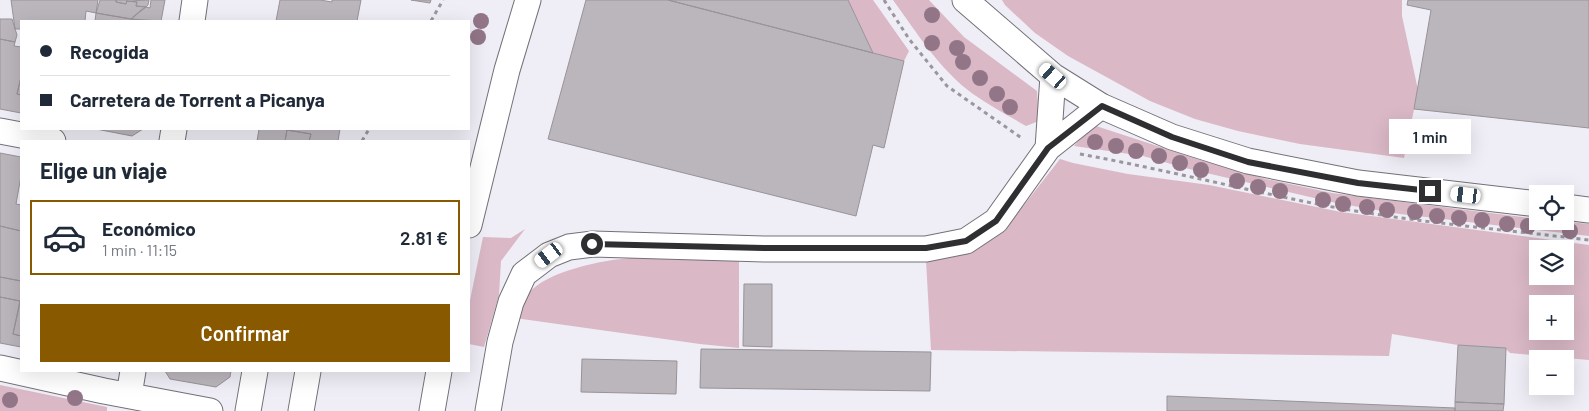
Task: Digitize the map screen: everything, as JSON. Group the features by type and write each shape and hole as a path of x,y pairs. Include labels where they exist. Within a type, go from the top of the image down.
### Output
{"street":[{"path":"192,20 195,0"},
{"path":"470,222 507,70 528,0"},
{"path":"965,0 1053,76 1102,106 1172,137 1248,162 1358,183 1529,203"},
{"path":"1048,148 1053,76"},
{"path":"488,411 500,342 511,302 524,274 549,255 569,246 592,244 766,248 926,248 966,241 996,221 1048,148 1102,106"},
{"path":"0,130 48,140"},
{"path":"1574,208 1589,210"},
{"path":"0,368 20,370"},
{"path":"35,372 131,383 210,411"},
{"path":"248,411 255,372"},
{"path":"301,411 308,372"},
{"path":"432,411 439,372"}],"path":[{"path":"432,20 443,0"}],"shaded area":[{"path":"848,0 873,0 909,51 904,61 873,53"},
{"path":"893,0 929,0 964,37 1037,91 1039,121 1026,126 973,94 950,74"},
{"path":"1002,0 1402,0 1402,16 1418,90 1404,158 1300,144 1238,131 1195,119 1150,101 1068,56 1035,33"},
{"path":"1093,125 1266,179 1332,193 1529,218 1529,229 1400,214 1336,203 1185,168 1143,156 1074,146"},
{"path":"1060,159 1128,174 1209,185 1341,212 1551,240 1529,240 1529,285 1574,285 1574,243 1589,245 1589,360 1574,359 1574,350 1529,350 1529,355 1510,353 1505,348 1458,345 1392,334 1389,356 931,350 926,260 968,251 996,236 1006,228"},
{"path":"1574,222 1589,224 1589,236 1537,230 1574,230"},
{"path":"525,229 501,261 499,295 484,347 470,344 470,300 483,237 511,238"},
{"path":"631,258 739,261 739,348 515,318 528,294 536,286 548,279 591,264"},
{"path":"0,385 107,407 107,411 0,411"}],"building":[{"path":"11,0 98,0 96,13 86,11 85,20 20,20 20,29 15,29"},
{"path":"100,0 116,0 116,2 126,4 127,1 137,2 136,6 146,7 131,19 96,13"},
{"path":"116,0 127,0 126,4 116,2"},
{"path":"149,0 146,7 136,6 137,2 127,1"},
{"path":"151,0 165,0 161,20 131,19 146,7 150,8"},
{"path":"280,0 320,0 332,2 332,0 361,0 357,20 276,20"},
{"path":"411,0 431,0 430,3"},
{"path":"586,0 668,0 904,61 884,148 873,145 856,216 548,139"},
{"path":"668,0 848,0 873,53"},
{"path":"1408,0 1589,0 1589,128 1414,109 1431,10 1407,5"},
{"path":"96,13 136,20 95,20"},
{"path":"0,19 12,19 17,35 15,42 0,39"},
{"path":"0,39 15,42 14,46 20,47 20,81 17,94 20,95 20,113 0,109"},
{"path":"20,81 20,95 17,94"},
{"path":"101,130 141,130 132,136"},
{"path":"259,130 287,130 285,140 257,140"},
{"path":"287,130 340,130 338,140 309,140 311,134"},
{"path":"287,130 311,134 309,140 285,140"},
{"path":"0,153 20,157 20,182 16,204 20,205 20,231 0,226"},
{"path":"0,226 20,231 20,281 0,277"},
{"path":"0,277 20,281 20,301 0,297"},
{"path":"744,284 772,284 772,347 743,346"},
{"path":"0,297 20,301 13,334 20,336 20,347 0,343"},
{"path":"20,303 20,336 13,334"},
{"path":"1458,345 1506,348 1504,404 1455,402"},
{"path":"701,349 931,352 930,391 700,388"},
{"path":"582,359 677,361 676,394 581,392"},
{"path":"166,372 231,372 230,377 216,387 170,379"},
{"path":"1167,396 1455,408 1455,411 1167,411"},
{"path":"1455,402 1504,404 1503,411 1455,411"}],"route":[{"path":"592,244 766,248 926,248 966,241 996,221 1048,148 1102,106 1172,137 1248,162 1358,183 1430,191"}]}
